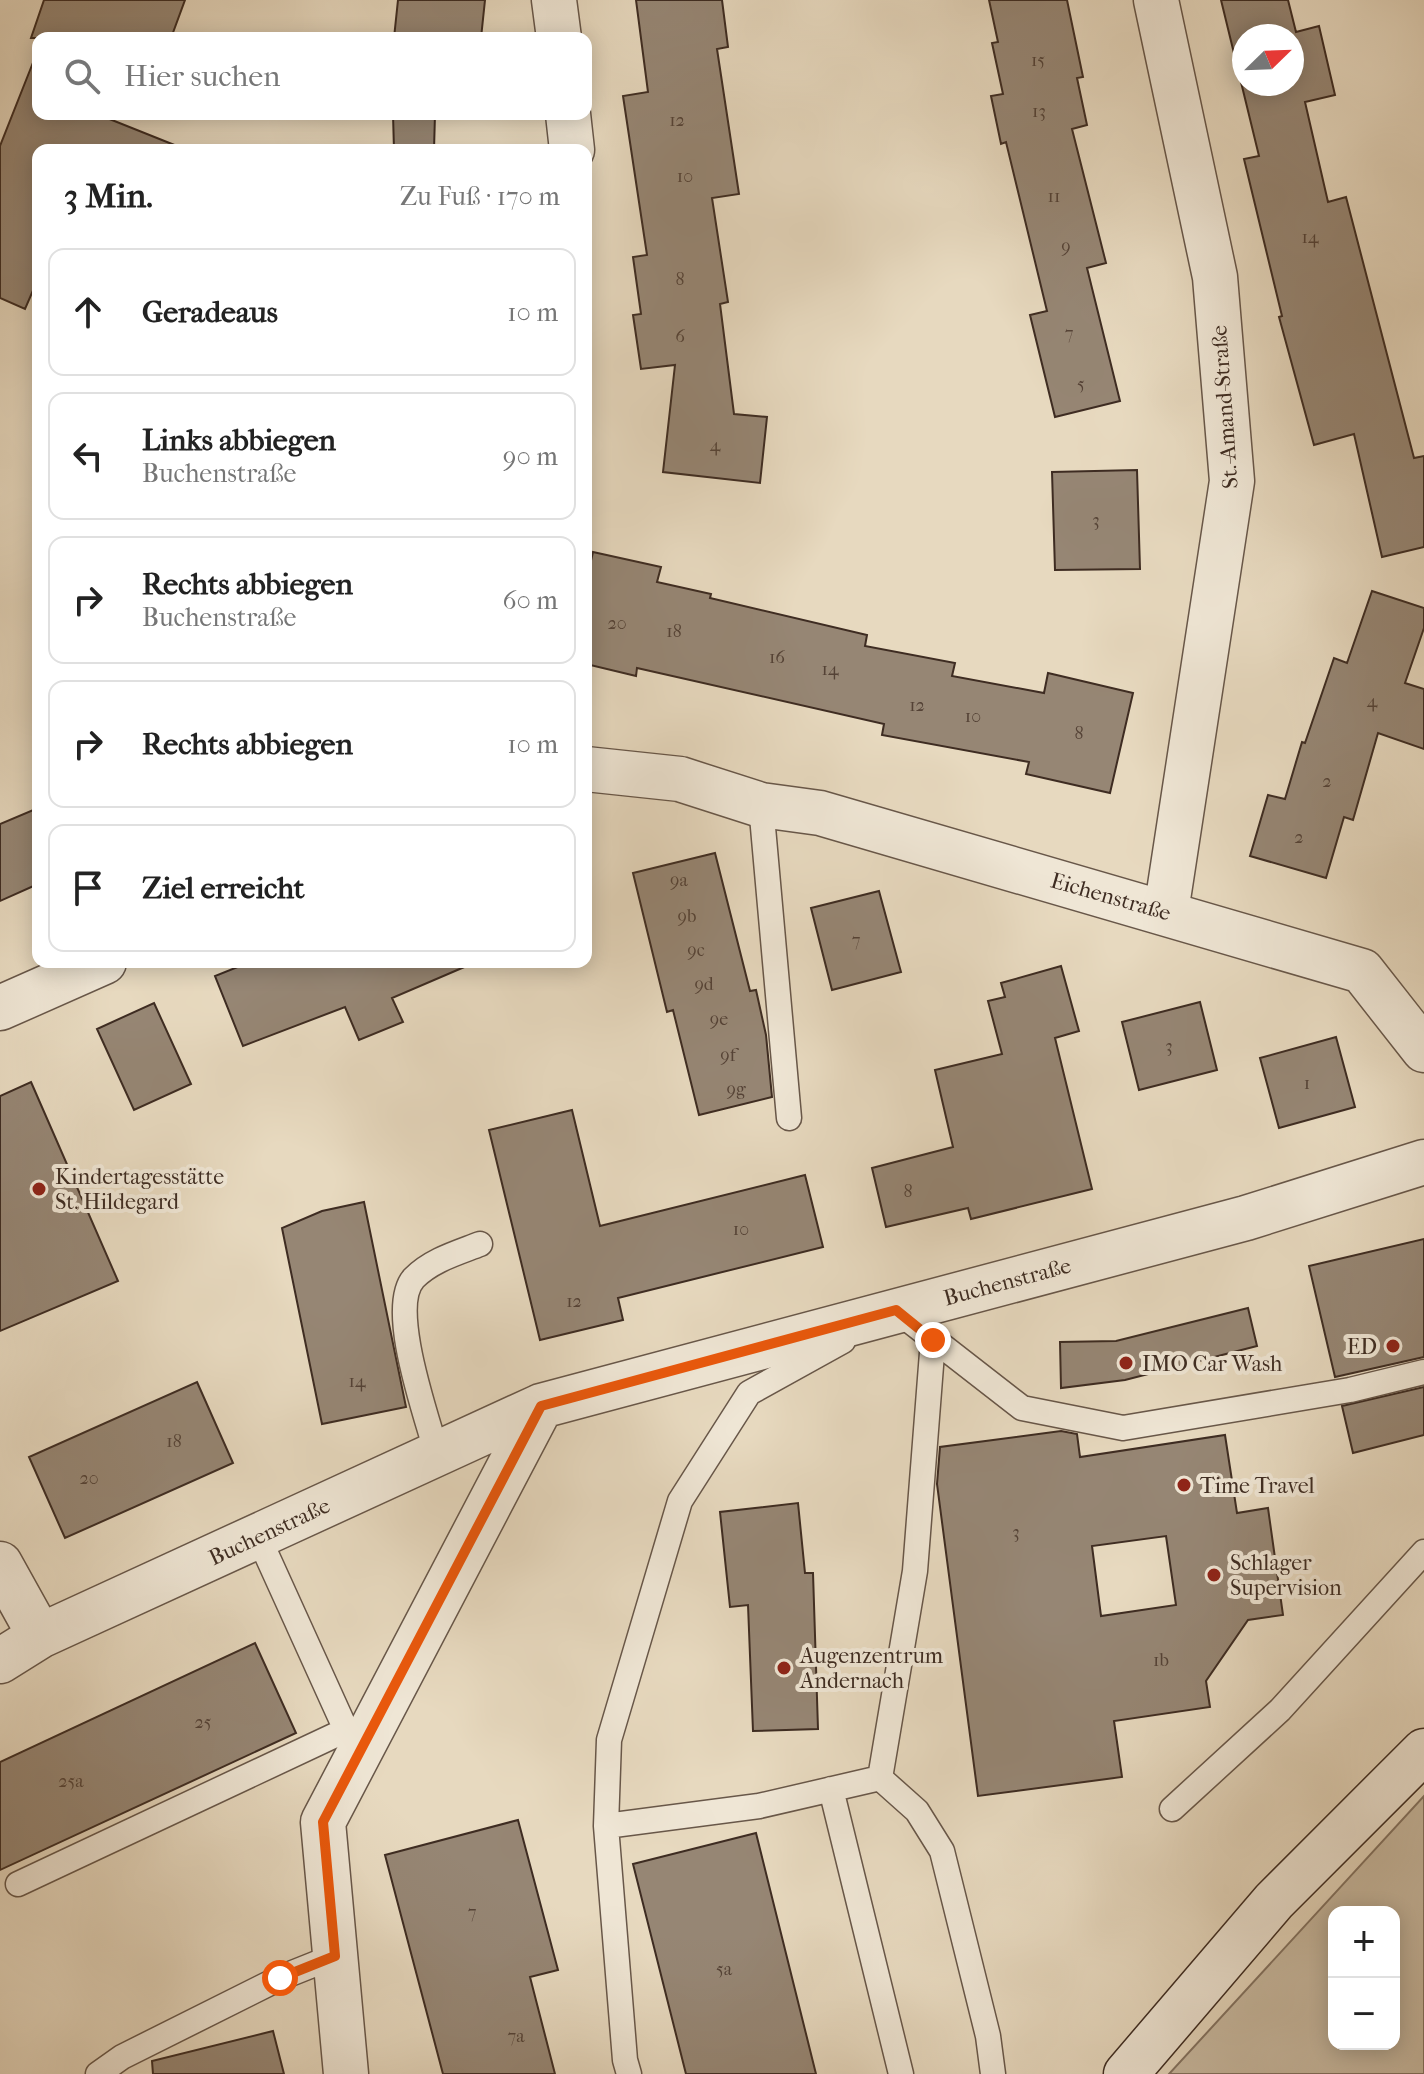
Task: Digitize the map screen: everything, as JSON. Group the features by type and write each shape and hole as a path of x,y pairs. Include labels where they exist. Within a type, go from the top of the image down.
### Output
{"street":[{"path":"554,0 558,32"},
{"name":"St.-Amand-Straße","path":"1156,0 1215,277 1232,481 1166,912"},
{"path":"569,120 571,144"},
{"name":"Eichenstraße","path":"592,770 680,779 761,805 820,813 1362,971 1424,1050"},
{"path":"0,1008 90,968"},
{"name":"Buchenstraße","path":"0,1661 40,1636 541,1406 1246,1218 1424,1162"},
{"path":"346,2074 323,1822 541,1406"},
{"path":"0,1564 40,1636"},
{"path":"1126,2074 1274,1901 1424,1751"}],"lane":[{"path":"761,805 789,1118"},
{"path":"437,1454 408,1345 404,1306 411,1281 431,1264 480,1244"},
{"path":"629,2074 625,2060 606,1826 609,1740 680,1501 749,1393 896,1310 1022,1408 1123,1428 1350,1390 1424,1372"},
{"path":"880,1778 915,1571 933,1340"},
{"path":"18,1884 346,1730 258,1536"},
{"path":"1172,1809 1280,1710 1424,1552"},
{"path":"606,1826 759,1806 880,1778"},
{"path":"880,1778 917,1811 942,1851 988,2036 993,2074"},
{"path":"831,1789 901,2074"},
{"path":"98,2074 122,2057 280,1978 335,1956"}],"shaded area":[{"path":"1424,1796 1424,2074 1169,2074"}],"building":[{"path":"44,0 185,0 173,32 33,32"},
{"path":"398,0 485,0 482,32 395,32"},
{"path":"636,0 722,0 728,47 717,49 739,194 712,198 728,302 720,304 734,414 767,417 760,483 663,472 675,365 641,369 633,315 641,314 633,257 647,255 623,96 648,92"},
{"path":"989,0 1067,0 1083,77 1077,78 1087,125 1072,129 1106,263 1087,268 1120,401 1055,417 1030,315 1047,311 1006,142 1001,144 991,96 1003,94 992,43 998,42"},
{"path":"1221,0 1288,0 1294,24 1232,24 1232,45"},
{"path":"1319,26 1335,95 1305,102 1328,202 1346,197 1414,458 1424,456 1424,547 1382,557 1354,434 1314,445 1279,317 1282,316 1244,159 1259,156 1244,96 1304,96 1304,30"},
{"path":"32,65 32,120 112,120 172,144 32,144 32,293 25,309 0,298 0,146"},
{"path":"393,120 435,120 434,144 394,144"},
{"path":"1137,470 1140,569 1055,570 1052,472"},
{"path":"593,552 661,567 657,582 711,594 710,598 867,635 865,646 955,663 952,676 1044,693 1048,673 1133,693 1110,793 1026,774 1029,762 882,735 884,724 637,668 636,676 592,665"},
{"path":"1372,591 1424,608 1424,628 1405,683 1424,689 1424,749 1378,733 1353,820 1344,817 1326,878 1250,856 1268,795 1285,799 1302,742 1305,743 1334,658 1347,663"},
{"path":"32,811 32,887 0,901 0,824"},
{"path":"715,853 750,991 756,990 766,1035 772,1097 699,1115 673,1010 667,1012 633,873"},
{"path":"879,891 901,972 832,990 811,908"},
{"path":"1061,966 1079,1031 1055,1038 1092,1189 971,1219 968,1208 886,1227 872,1168 953,1147 935,1070 1002,1054 988,1001 1005,997 1001,983"},
{"path":"235,968 462,968 392,998 403,1022 359,1040 345,1007 243,1046 215,976"},
{"path":"1200,1002 1217,1070 1139,1090 1122,1022"},
{"path":"154,1003 191,1084 134,1110 97,1029"},
{"path":"1336,1037 1355,1107 1279,1128 1260,1058"},
{"name":"Kindertagesstätte St. Hildegard","path":"31,1082 118,1281 0,1331 0,1096"},
{"path":"572,1110 600,1226 805,1175 823,1247 618,1298 623,1320 540,1340 489,1130"},
{"path":"364,1202 406,1407 322,1424 282,1228 322,1211"},
{"path":"1424,1239 1424,1357 1335,1377 1309,1266"},
{"name":"IMO Car Wash","path":"1248,1308 1257,1346 1125,1380 1061,1388 1060,1342 1116,1341"},
{"path":"197,1382 233,1463 65,1538 29,1457"},
{"path":"1424,1387 1424,1435 1353,1453 1342,1406"},
{"path":"1061,1431 1077,1434 1080,1457 1225,1435 1237,1513 1268,1508 1283,1615 1248,1620 1206,1681 1210,1707 1114,1721 1122,1777 978,1796 937,1484 940,1447","holes":["1166,1536 1176,1605 1101,1616 1092,1546"]},
{"name":"Augenzentrum Andernach","path":"798,1503 805,1573 813,1573 818,1729 753,1731 748,1605 730,1607 720,1512"},
{"path":"255,1643 296,1733 0,1870 0,1762"},
{"path":"518,1820 558,1970 530,1977 555,2074 443,2074 385,1855"},
{"path":"756,1833 816,2074 686,2074 633,1864"},
{"path":"273,2031 284,2074 153,2074 152,2061"}],"place":[{"name":"Kindertagesstätte St. Hildegard","path":"39,1189"},
{"name":"ED","path":"1393,1346"},
{"name":"IMO Car Wash","path":"1126,1363"},
{"name":"Time Travel","path":"1184,1485"},
{"name":"Schlager Supervision","path":"1214,1575"},
{"name":"Augenzentrum Andernach","path":"784,1668"}],"route":[{"path":"280,1978 335,1956 323,1822 541,1406 896,1310 933,1340"}]}
